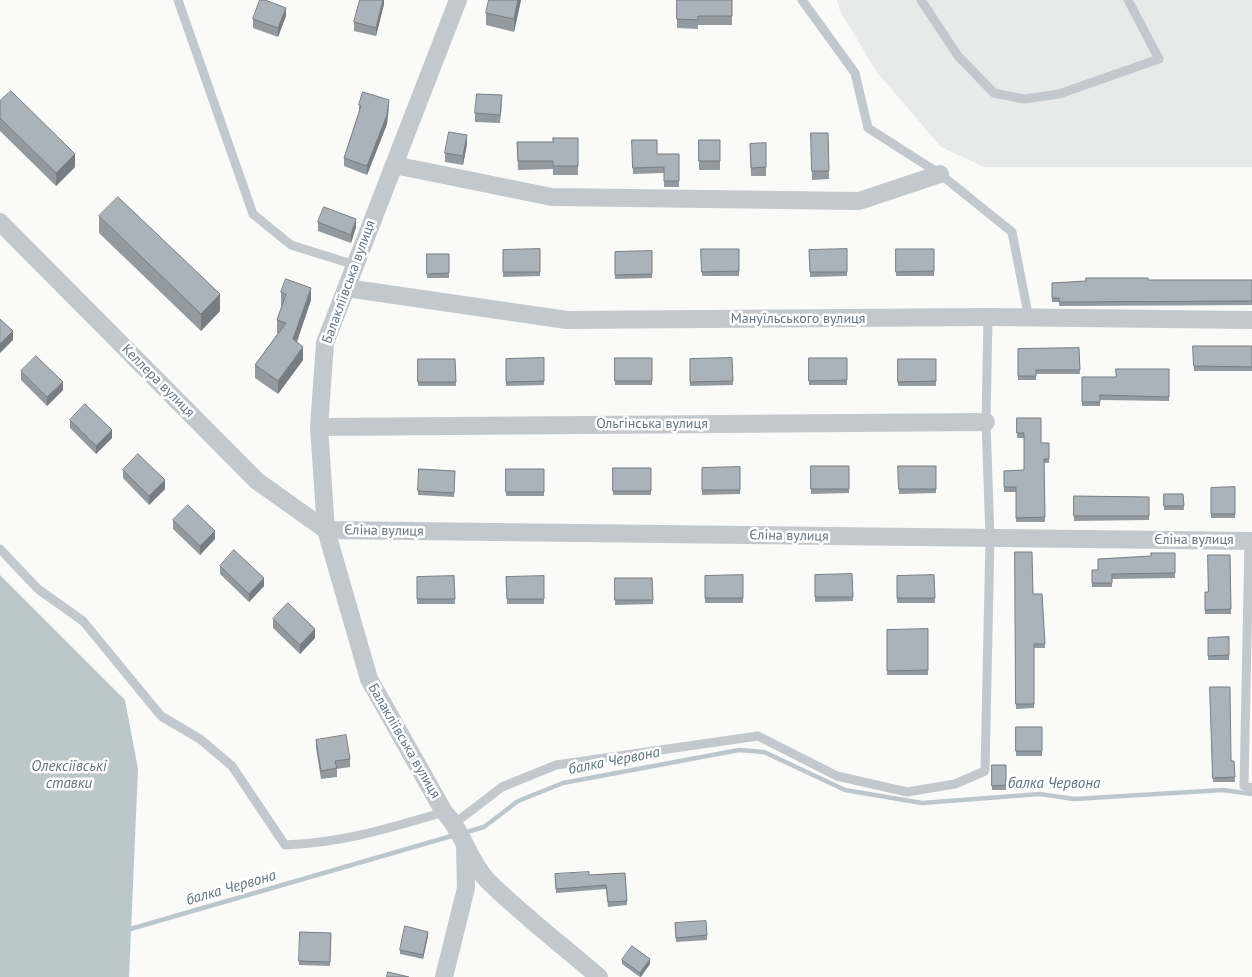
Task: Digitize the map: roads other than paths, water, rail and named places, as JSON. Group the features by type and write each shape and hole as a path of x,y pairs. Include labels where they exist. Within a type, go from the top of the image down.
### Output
{"street":[{"name":"Балакліївська вулиця","path":"458,0 325,343 319,426 326,530 369,679 465,846"},
{"path":"394,165 552,197 859,201 940,174"},
{"name":"Келлера вулиця","path":"0,222 257,481 326,530"},
{"name":"Мануїльського вулиця","path":"346,288 567,320 988,317 1029,319 1252,320"},
{"name":"Ольгінська вулиця","path":"319,426 986,422"},
{"name":"Єліна вулиця","path":"326,530 1251,541"},
{"path":"444,977 466,888 465,846"},
{"path":"465,846 486,878 599,977"}],"lane":[{"path":"178,0 253,214 291,245 355,265"},
{"path":"802,0 855,73 868,128 940,174 1012,232 1029,319"},
{"path":"921,0 958,56 994,93 1024,98 1059,94 1159,59 1128,0"},
{"path":"0,549 38,589 83,621 161,716 200,739 232,766 284,846 322,844 450,818 502,787 556,765 758,736 837,776 907,792 955,784 985,771 990,538 986,422 988,317"},
{"path":"1251,541 1244,786 1252,788"}],"water":[{"name":"Олексіївські ставки","path":"0,575 125,700 138,769 129,977 0,977"}],"waterway":[{"name":"балка Червона","path":"463,833 484,827 518,801 563,783 739,750 764,752 845,790 922,803 1040,794 1074,799 1223,790 1252,794"},
{"name":"балка Червона","path":"127,930 455,835"}]}
